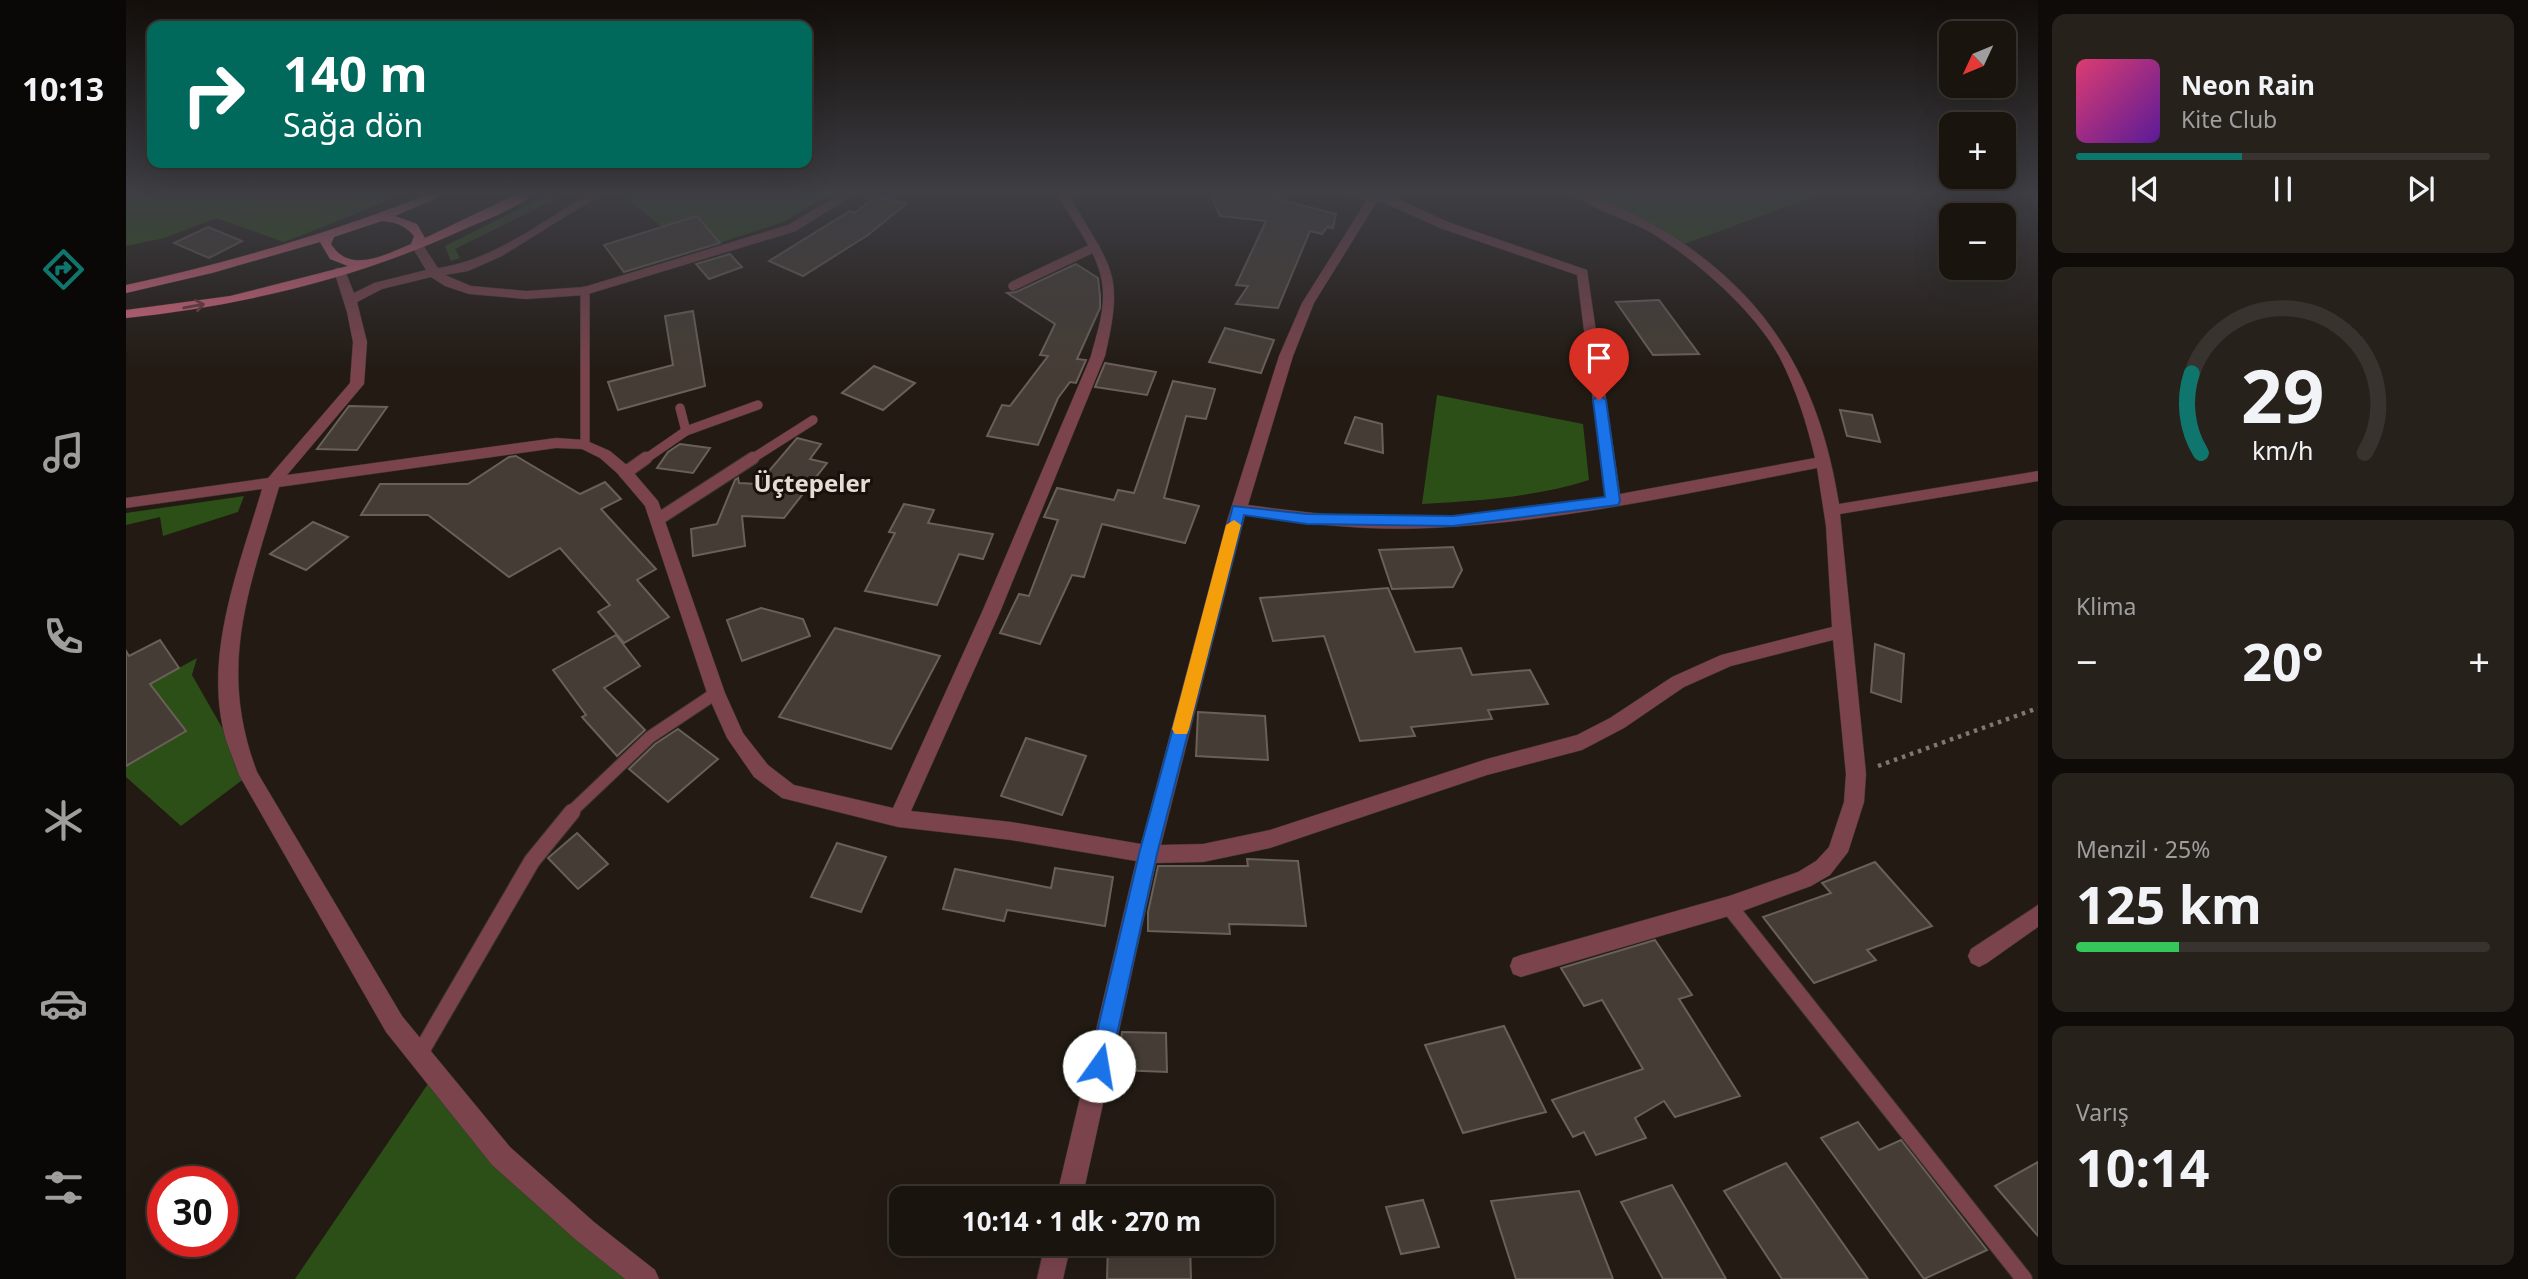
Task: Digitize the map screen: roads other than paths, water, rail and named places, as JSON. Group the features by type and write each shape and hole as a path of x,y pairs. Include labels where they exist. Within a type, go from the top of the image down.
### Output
{"main road":[{"path":"126,289 248,262 278,252"},
{"path":"329,252 348,264 362,264"},
{"path":"126,314 234,299 340,271 398,252"}],"street":[{"path":"421,252 435,274 449,283 498,295 584,291 714,252"},
{"path":"351,300 378,286 412,276 464,268 500,252"},
{"path":"898,818 991,612 1098,356 1107,316 1109,288 1104,265 1097,252"},
{"path":"1072,1186 1148,854 1238,509 1286,356 1308,303 1340,252"},
{"path":"1521,252 1583,273 1613,501"},
{"path":"1521,967 1729,906 1804,879 1823,869 1838,852 1854,802 1856,774 1841,631 1840,575 1833,510 1807,410 1785,355 1749,310 1710,271 1685,252"},
{"path":"340,271 351,300 362,366 357,384 272,484 239,597 229,650 228,692 235,738 249,775 394,1024 501,1156 585,1231 646,1279"},
{"path":"126,503 556,443 585,446 611,460 652,505 716,693 736,738 761,771 789,792 898,818 1011,831 1148,854 1203,853 1270,839 1487,767 1582,742 1617,723 1678,682 1727,660 1841,631"},
{"path":"1238,509 1307,519 1453,521 1613,501 1822,462"},
{"path":"1833,510 2038,477"},
{"path":"1979,956 2038,915"},
{"path":"1050,1279 1055,1256"}],"lane":[{"path":"1013,286 1085,252"},
{"path":"584,291 585,446"},
{"path":"625,473 686,431 758,405"},
{"path":"680,408 686,431"},
{"path":"657,520 813,420"},
{"path":"419,1055 532,862 565,818 650,737 716,693"},
{"path":"1729,906 2024,1279"}],"district":[{"name":"Üçtepeler","path":"812,482"}]}
